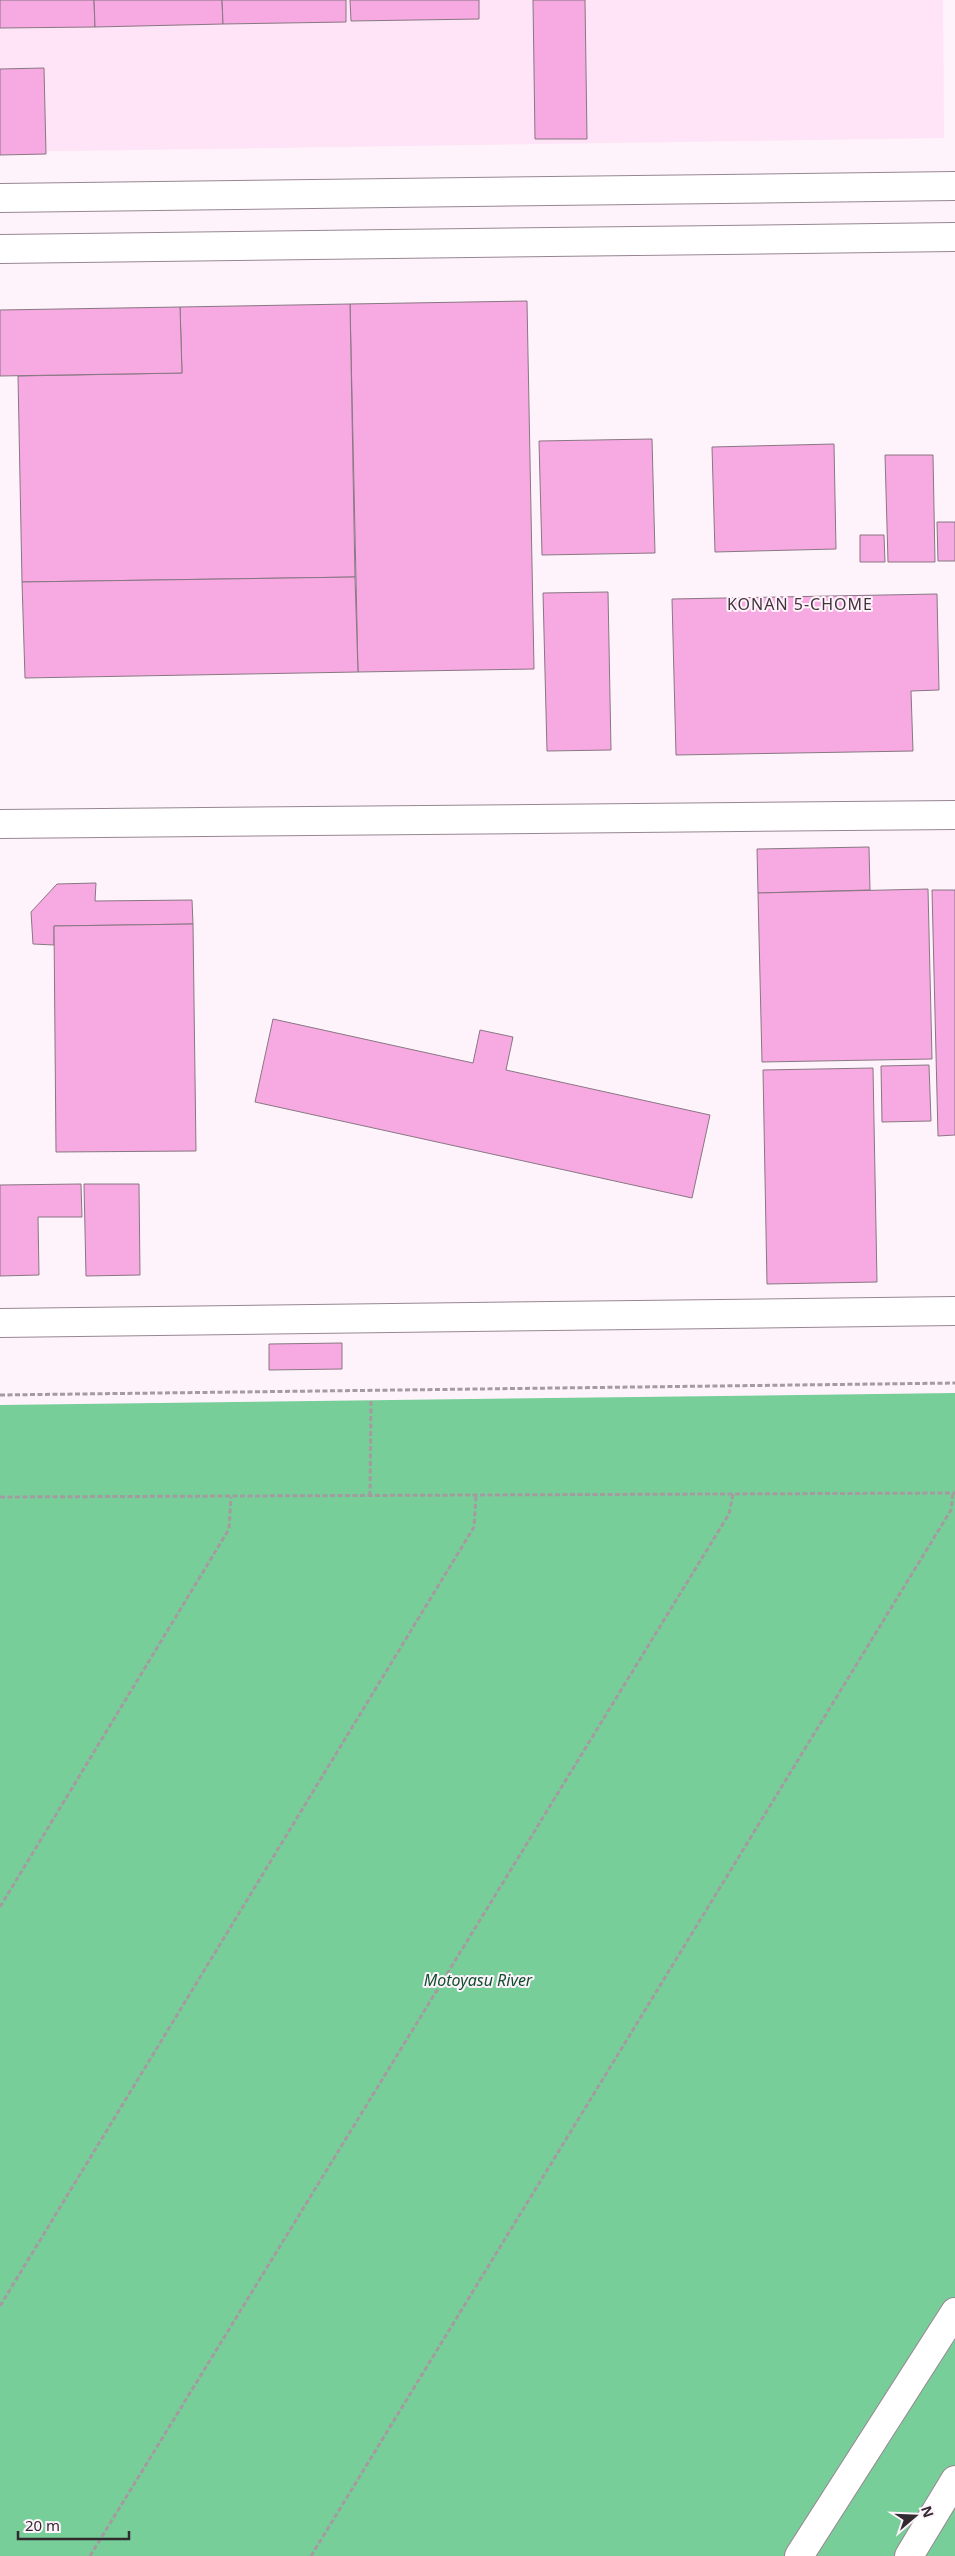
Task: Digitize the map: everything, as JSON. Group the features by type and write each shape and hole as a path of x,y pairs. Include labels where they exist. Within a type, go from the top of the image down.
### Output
{"main road":[{"path":"0,198 955,186"},
{"path":"0,249 955,237"},
{"path":"0,824 955,814"},
{"path":"0,1323 955,1311"},
{"path":"799,2556 955,2312"},
{"path":"909,2556 955,2480"}],"path":[{"path":"0,1394 955,1383"},
{"path":"370,1400 370,1496"},
{"path":"0,1496 231,1497 954,1493 951,1510 311,2556"},
{"path":"90,2556 729,1514 734,1494"},
{"path":"0,2306 474,1527 476,1496"},
{"path":"0,1907 229,1529 231,1497"}],"shaded area":[{"path":"0,0 943,0 944,138 0,152"}],"water":[{"name":"Motoyasu River","path":"955,1393 955,2556 0,2556 0,1405"}],"building":[{"path":"0,0 94,0 95,27 0,28"},
{"path":"94,0 222,0 223,24 95,27"},
{"path":"222,0 346,0 346,22 223,24"},
{"path":"350,0 479,0 479,19 351,21"},
{"path":"533,0 585,0 587,139 535,139"},
{"path":"44,68 46,154 0,155 0,69"},
{"path":"527,301 534,669 358,672 350,304"},
{"path":"350,304 355,577 22,582 18,376 182,373 180,307"},
{"path":"180,307 182,373 0,376 0,310"},
{"path":"652,439 655,553 542,555 539,441"},
{"path":"834,444 836,549 715,552 712,447"},
{"path":"885,455 933,455 935,562 888,562"},
{"path":"937,522 955,522 955,561 938,561"},
{"path":"860,535 884,535 885,562 860,562"},
{"path":"355,577 358,672 25,678 22,582"},
{"path":"608,592 611,750 547,751 543,593"},
{"path":"937,594 939,690 911,691 913,751 676,755 672,599"},
{"path":"869,847 870,890 758,893 757,849"},
{"path":"96,883 95,901 192,900 193,924 54,926 54,945 33,944 31,912 57,884"},
{"path":"928,889 932,1059 762,1062 758,893"},
{"path":"932,890 955,890 955,1135 938,1136"},
{"path":"193,924 196,1151 56,1152 54,926"},
{"path":"273,1019 473,1063 480,1030 513,1037 506,1070 710,1115 692,1198 255,1102"},
{"path":"929,1065 931,1121 882,1122 881,1066"},
{"path":"873,1068 877,1282 767,1284 763,1070"},
{"path":"81,1184 82,1217 38,1217 39,1275 0,1276 0,1185"},
{"path":"84,1184 139,1184 140,1275 86,1276"},
{"path":"342,1343 342,1369 269,1370 269,1344"}],"district":[{"name":"KONAN 5-CHOME","path":"800,604"}]}
